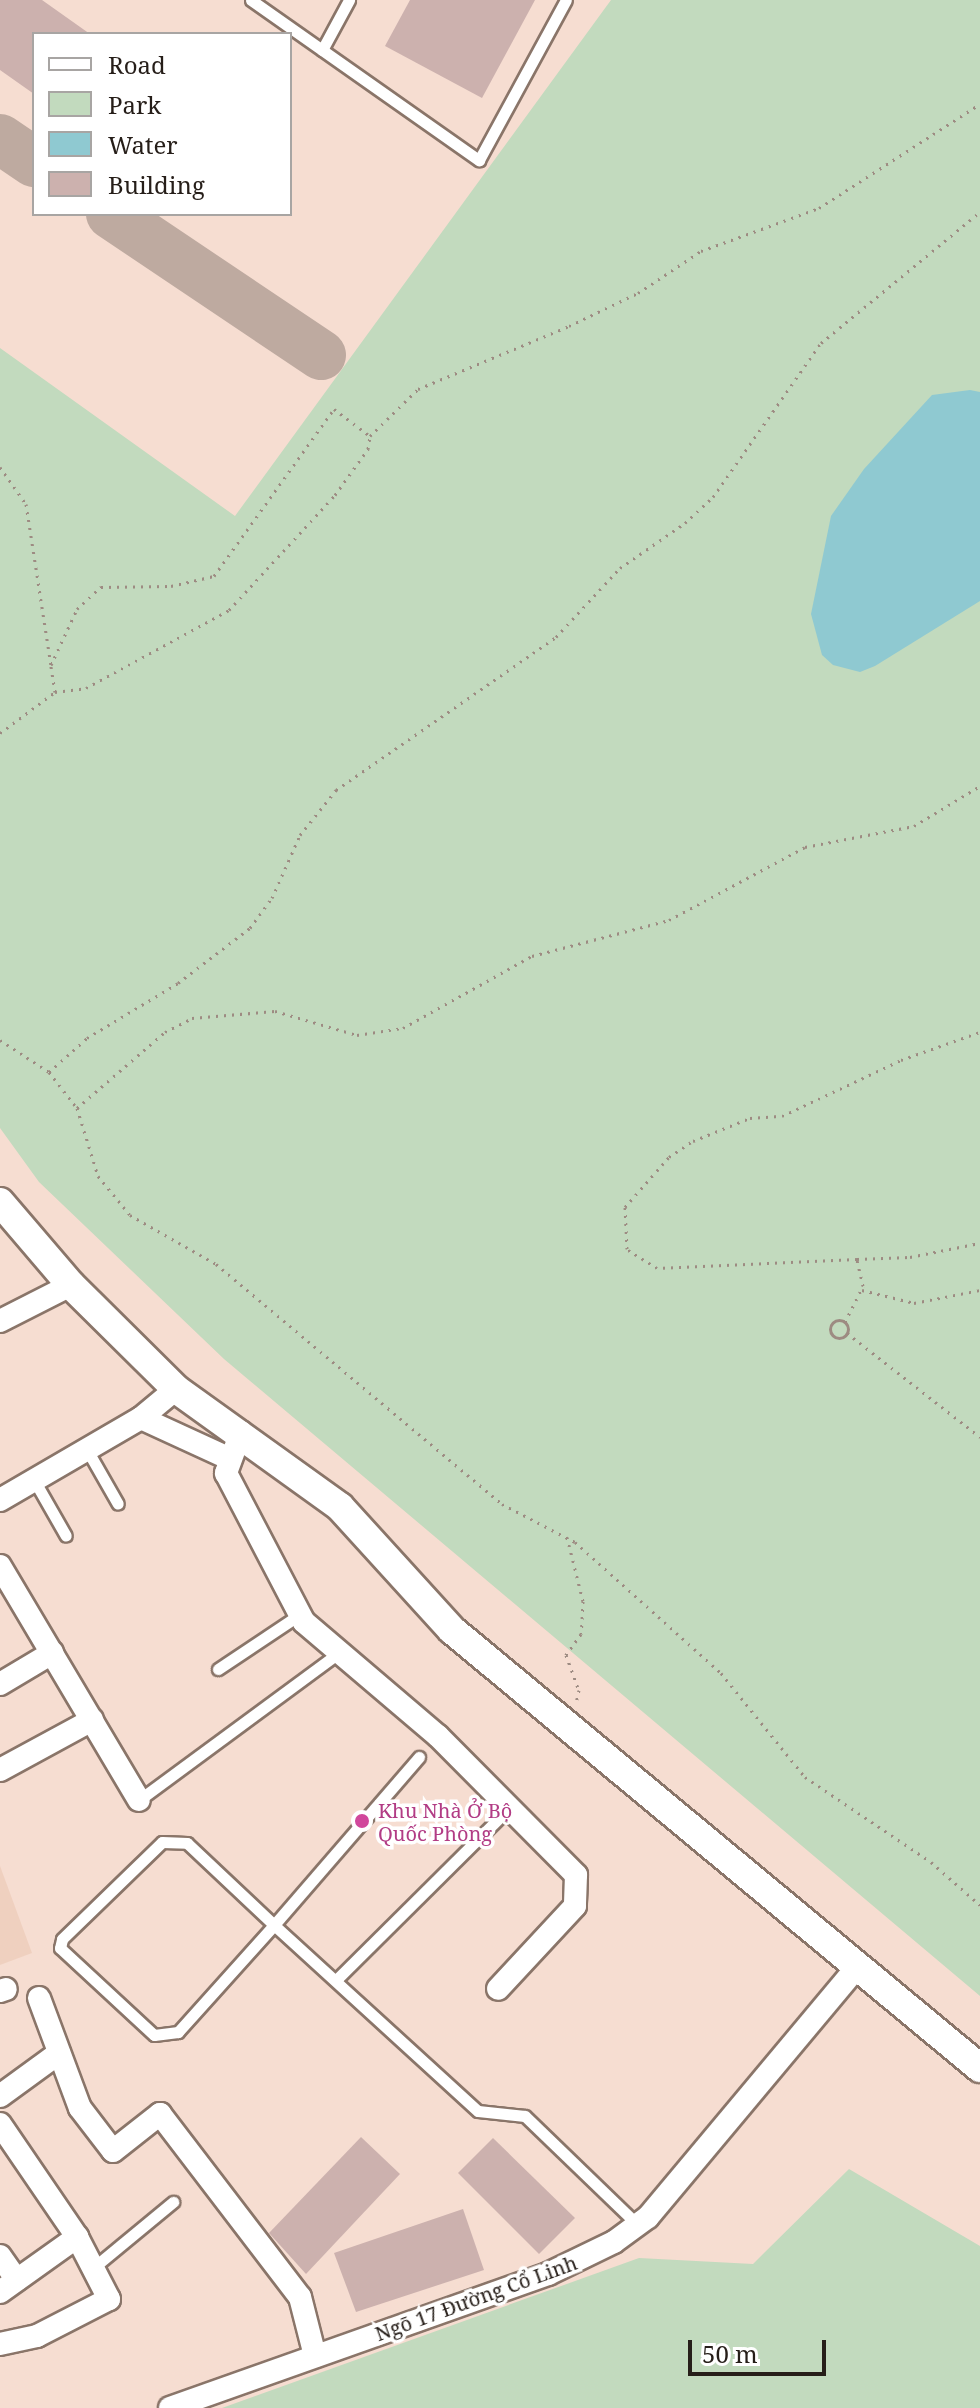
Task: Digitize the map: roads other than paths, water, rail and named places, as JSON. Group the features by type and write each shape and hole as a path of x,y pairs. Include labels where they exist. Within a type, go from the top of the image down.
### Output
{"street":[{"path":"3,1210 71,1285 176,1389 241,1432 340,1507 452,1630 980,2068"},
{"path":"0,1321 71,1285"},
{"path":"0,1500 141,1418 176,1389"},
{"path":"141,1418 226,1457"},
{"path":"241,1432 226,1457 226,1473 299,1615 336,1655 438,1736 576,1875 580,1897 498,1989"},
{"path":"3,1578 52,1653 139,1800"},
{"path":"0,1684 52,1653"},
{"path":"0,1770 92,1720"},
{"name":"Ngõ 17 Đường Cổ Linh","path":"170,2408 548,2274 639,2225 857,1967"},
{"path":"39,1998 80,2108 113,2151 160,2114 300,2297 315,2356"},
{"path":"0,2096 59,2053"},
{"path":"0,2124 77,2237 109,2299 37,2336 0,2344"},
{"path":"0,2256 8,2286 77,2237"}],"lane":[{"path":"251,0 479,160 566,0"},
{"path":"322,50 349,0"},
{"path":"86,1448 118,1504"},
{"path":"34,1480 66,1536"},
{"path":"218,1669 299,1615"},
{"path":"139,1800 336,1655"},
{"path":"419,1757 274,1925 178,2032 161,2038 60,1948 62,1939 169,1839 187,1843 274,1925 478,2111 525,2116 639,2225"},
{"path":"336,1980 509,1808"},
{"path":"93,2268 173,2202"}],"water":[{"path":"970,390 980,392 980,601 875,666 860,672 833,665 822,655 811,614 831,516 864,469 932,395"}],"place":[{"name":"Khu Nhà Ở Bộ Quốc Phòng","path":"362,1821"}]}
